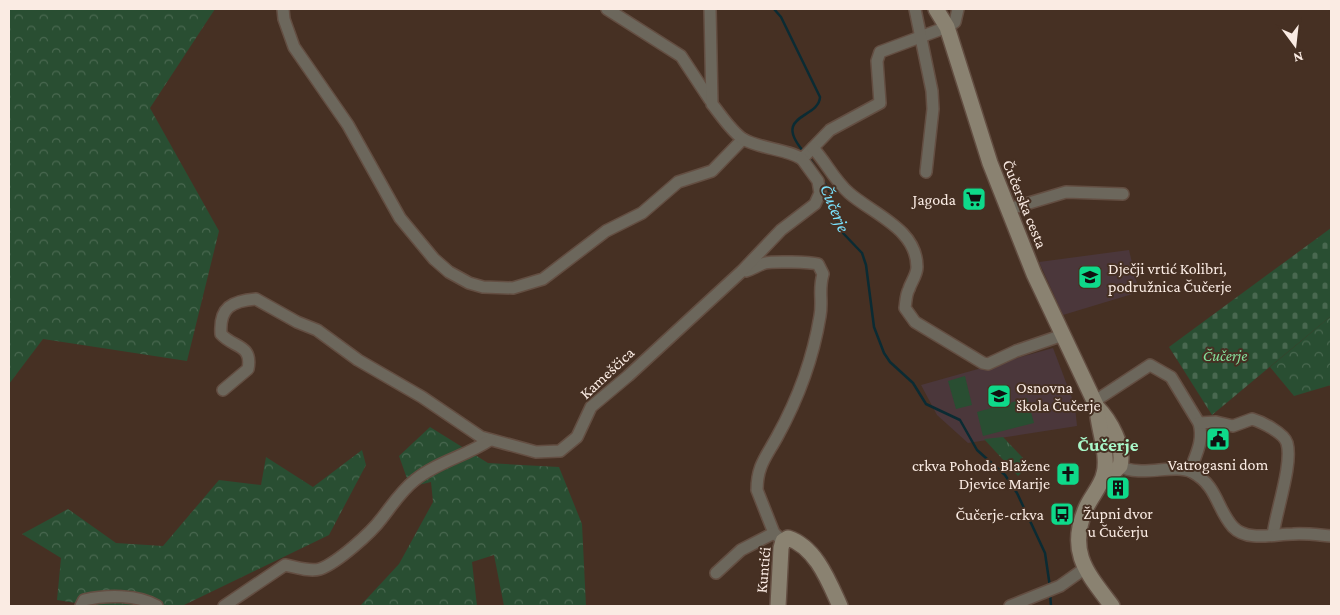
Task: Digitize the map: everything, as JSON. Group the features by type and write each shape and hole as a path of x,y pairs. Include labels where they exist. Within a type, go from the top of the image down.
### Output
{"street":[{"path":"283,9 284,20 294,47 348,125 400,218 434,260 449,272 469,283 513,288 544,279 606,230 642,213 678,182 712,170 743,139"},
{"path":"607,9 681,56 712,104 743,139 786,154 796,155 807,154 830,130 880,103 877,61 880,52 946,27 955,22 958,9"},
{"path":"710,9 712,104"},
{"path":"915,9 929,70 933,109 926,172"},
{"name":"Čučerska cesta","path":"936,9 946,27 990,163 1034,274 1096,404"},
{"path":"807,154 831,173 850,194 904,234 911,245 917,269 908,290 905,308 916,322 983,363 988,364 1016,351 1063,335"},
{"name":"Kameščica","path":"223,390 248,369 250,361 248,353 221,334 223,313 229,306 256,299 297,322 317,330 381,375 403,386 481,437 536,452 560,451 577,437 590,407 628,376 742,271 780,230 808,210 818,198 820,193 818,181 807,154"},
{"path":"1009,209 1066,192 1123,194"},
{"name":"Kameščica","path":"742,271 778,261 801,264 810,262 818,264 823,274 819,290 821,312 818,330 802,385 786,420 762,460 758,474 757,490 779,537"},
{"path":"1096,404 1150,365 1171,377 1199,422 1202,438 1190,471"},
{"path":"1096,404 1108,420 1121,453 1120,466 1114,472 1104,474"},
{"path":"1096,404 1104,474 1085,509 1080,528 1079,551 1084,569 1112,606"},
{"path":"1199,422 1216,422 1234,426 1252,419 1284,438 1287,446 1284,486 1273,535"},
{"path":"224,606 285,565 310,570 320,569 338,559 381,519 403,490 416,479 433,468 479,448 490,440"},
{"path":"1120,466 1132,471 1190,471 1208,484 1234,527 1241,532 1256,536 1331,536"},
{"path":"716,573 742,550 779,537"},
{"name":"Kuntići","path":"778,606 779,537 794,540 807,550 821,566 840,606"},
{"path":"1010,606 1051,590 1084,569"},
{"path":"81,606 84,600 95,597 148,600 157,606"}],"shaded area":[{"name":"Dječji vrtić Kolibri, podružnica Čučerje","path":"1129,250 1139,292 1063,315 1039,262"},
{"name":"Osnovna škola Čučerje","path":"1053,348 1075,406 1077,426 968,443 937,415 921,385"}],"green space":[{"path":"9,9 215,9 150,108 219,231 187,361 43,339 9,384"},
{"name":"Čučerje","path":"1331,228 1331,316 1212,415 1169,347"},
{"path":"1331,316 1331,385 1294,396 1270,367"},
{"path":"965,376 972,405 956,409 948,381"},
{"path":"1027,398 1034,423 983,436 977,412"},
{"path":"430,427 488,463 559,467 582,524 586,606 504,606 494,555 472,562 477,606 360,606 399,564 433,502 431,482 410,487 399,456"},
{"path":"1003,437 1023,458 1024,470 1018,476 984,439"},
{"path":"362,450 366,465 329,535 182,606 95,606 57,600 61,558 22,534 68,509 116,543 163,546 219,480 261,485 266,457 313,487"}],"waterway":[{"name":"Čučerje","path":"774,9 781,17 820,97 818,104 799,119 794,124 792,130 795,140 804,152"},
{"name":"Čučerje","path":"809,158 832,195 833,211 841,231 862,253 866,265 874,327 884,353 890,362 913,383 926,404 960,420 977,450 1005,475 1017,493 1045,553 1050,587"},
{"name":"Čučerje","path":"1050,593 1051,606"}],"place":[{"name":"Jagoda","path":"974,199"},
{"name":"Dječji vrtić Kolibri, podružnica Čučerje","path":"1090,277"},
{"name":"Osnovna škola Čučerje","path":"999,396"},
{"name":"Vatrogasni dom","path":"1218,439"},
{"name":"crkva Pohoda Blažene Djevice Marije","path":"1068,474"},
{"name":"Župni dvor u Čučerju","path":"1118,488"},
{"name":"Čučerje-crkva","path":"1062,514"}],"district":[{"name":"Čučerje","path":"1108,444"}]}
